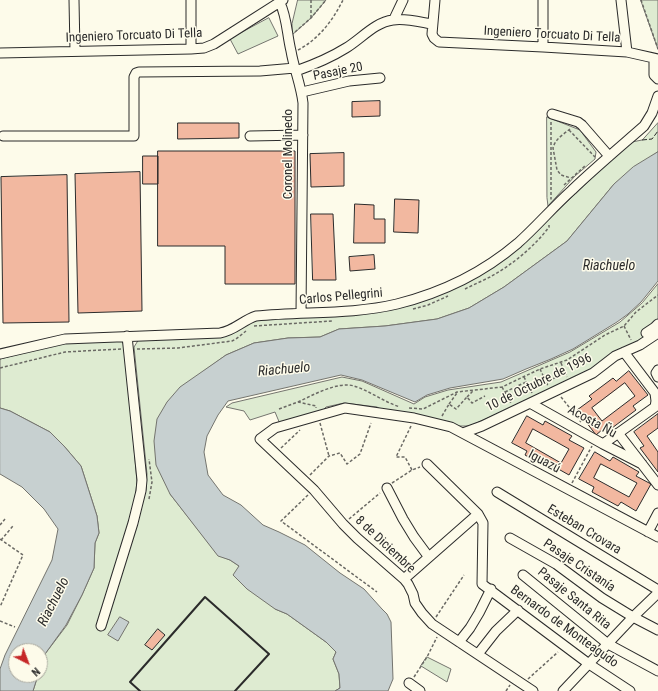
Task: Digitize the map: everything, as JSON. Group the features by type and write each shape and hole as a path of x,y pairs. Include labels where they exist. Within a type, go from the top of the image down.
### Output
{"street":[{"path":"74,0 75,51"},
{"path":"191,0 191,49"},
{"path":"394,19 403,0"},
{"path":"3,136 134,136 134,77 136,73 295,70 310,66 332,56 380,24 387,21 402,19 432,24 435,0"},
{"path":"543,0 543,47"},
{"path":"621,0 628,52"},
{"name":"Ingeniero Torcuato Di Tella","path":"0,53 204,48 209,47 282,1"},
{"name":"Coronel Molinedo","path":"282,1 291,53 302,92 303,103 301,313"},
{"name":"Ingeniero Torcuato Di Tella","path":"432,24 432,34 434,38 439,42 444,43 628,52 656,59"},
{"path":"656,59 654,75 658,79"},
{"name":"Pasaje 20","path":"302,92 349,82 380,78"},
{"name":"Carlos Pellegrini","path":"0,354 65,339 220,333 227,332 256,316 365,310 397,304 427,295 459,281 481,269 518,242 570,192 606,152 644,126 652,113 658,96"},
{"path":"552,114 578,122 606,152"},
{"path":"250,136 303,135"},
{"path":"634,345 658,324"},
{"path":"634,345 640,345 658,332"},
{"path":"101,626 130,533 141,491 142,480 127,336"},
{"name":"10 de Octubre de 1996","path":"463,433 482,426 593,373 615,356 634,345"},
{"path":"599,442 618,433 655,407 655,393 624,352"},
{"path":"658,370 656,373 658,377"},
{"name":"Acosta Ñu","path":"530,403 599,442 642,464"},
{"name":"Iguazú","path":"260,438 275,428 345,408 414,418 451,427 658,537"},
{"name":"Acosta Ñu","path":"618,433 658,484"},
{"name":"8 de Diciembre","path":"260,438 275,454 305,480 357,538 404,579 413,594 415,603 432,624 533,691"},
{"path":"404,579 428,556 478,514 427,464"},
{"path":"387,488 403,519 428,556"},
{"name":"Esteban Crovara","path":"497,492 658,590"},
{"path":"648,532 658,513"},
{"name":"Bernardo de Monteagudo","path":"478,514 483,523 482,584 491,589 624,689"},
{"name":"Pasaje Cristanía","path":"510,538 556,564 602,598 658,630"},
{"name":"Pasaje Santa Rita","path":"523,575 608,644 658,671"},
{"path":"459,642 470,628 491,589"},
{"path":"563,691 633,617 658,593"},
{"path":"478,654 496,632 518,610"},
{"path":"409,683 420,691"}],"path":[{"path":"311,0 311,18"},
{"path":"288,38 311,18 326,0"},
{"path":"291,53 302,48 324,30 334,18 343,0"},
{"path":"642,0 658,49"},
{"path":"552,114 551,199 556,194"},
{"path":"571,178 562,175 557,170 552,148 556,141 578,122"},
{"path":"569,130 595,157 606,152"},
{"path":"561,189 590,161"},
{"path":"279,409 329,388 339,386 353,385 390,404 403,408 423,409 457,392 502,387 578,354 605,335 624,326 636,312 658,295"},
{"path":"624,326 634,345"},
{"path":"560,363 570,384"},
{"path":"540,370 546,382 554,392 581,421"},
{"path":"529,387 546,382 565,373"},
{"path":"524,377 532,394 538,392"},
{"path":"505,392 526,382"},
{"path":"502,387 514,410"},
{"path":"449,404 456,409 474,390"},
{"path":"437,424 457,392"},
{"path":"467,397 472,403 485,396"},
{"path":"298,402 316,406 329,456"},
{"path":"412,470 405,457 396,457 414,418"},
{"path":"305,480 329,456 340,453 347,464 360,454 371,423"},
{"path":"275,454 299,430"},
{"path":"569,490 599,442"},
{"path":"343,524 387,488 412,470 427,464"},
{"path":"314,490 281,521 377,592"},
{"path":"0,525 4,519"},
{"path":"0,607 23,555 0,540 13,526"},
{"path":"432,624 464,575"},
{"path":"0,621 15,627"},
{"path":"409,683 427,657 441,630"},
{"path":"523,684 565,645"}],"green space":[{"path":"298,0 326,0 311,18 292,35 292,24"},
{"path":"641,0 658,0 658,49"},
{"path":"269,18 278,36 238,54 230,39"},
{"path":"547,117 580,130 596,152 595,159 575,176 548,206 547,198"},
{"path":"658,123 658,152 614,184 567,241 504,287 469,308 437,319 385,326 339,329 320,337 288,338 254,343 226,355 204,371 170,494 218,555 239,566 275,609 287,614 326,642 336,652 333,659 339,674 340,688 335,691 33,691 36,683 48,683 48,650 67,625 94,568 95,543 99,533 97,516 81,466 50,432 10,411 0,408 0,359 68,342 120,339 125,346 137,482 135,498 136,519 146,490 147,474 134,347 139,339 211,337 252,320 366,312 427,297 529,238 632,142 642,140"},
{"path":"658,284 658,328 589,373 472,425 455,426 382,410 377,407 344,403 326,407 320,413 280,424 275,412 250,420 244,411 226,407 232,403 342,377 362,381 414,404 425,397 448,390 501,382 570,352 620,322 642,303"},
{"path":"427,657 451,669 447,682 421,666"}],"water":[{"name":"Riachuelo","path":"658,152 658,281 641,302 628,314 573,349 503,379 450,388 427,395 415,402 362,380 341,375 228,401 218,415 207,436 204,452 208,475 223,495 241,505 263,525 305,545 340,573 364,589 387,614 391,622 393,679 388,691 335,691 340,688 339,674 333,659 336,652 326,642 287,614 275,609 247,589 233,575 239,566 230,560 218,556 170,494 156,465 154,441 157,419 167,402 180,387 226,355 254,343 288,338 320,337 339,329 385,326 437,319 469,308 504,287 567,241 614,184 633,167"},
{"name":"Riachuelo","path":"0,408 10,411 50,432 64,446 81,466 97,516 99,533 95,543 94,568 66,625 48,650 48,643 11,643 52,560 58,529 44,509 22,487 0,474"},
{"path":"120,617 129,622 118,641 108,635"},
{"name":"Riachuelo","path":"8,649 8,683 36,683 33,691 0,691 0,669"}],"building":[{"path":"380,101 380,116 352,117 352,102"},
{"path":"178,123 239,123 239,138 178,139"},
{"path":"158,151 295,151 295,284 225,284 225,246 158,246"},
{"path":"344,153 344,186 311,187 310,154"},
{"path":"143,156 158,156 158,184 143,184"},
{"path":"140,172 142,311 78,313 75,174"},
{"path":"67,175 69,322 3,323 1,177"},
{"path":"395,199 419,200 418,233 394,232"},
{"path":"355,204 374,205 374,219 385,219 385,243 354,243"},
{"path":"311,214 333,214 336,280 313,280"},
{"path":"374,255 375,269 350,271 349,257"},
{"path":"629,371 648,395 633,406 636,410 612,428 609,424 596,435 577,410 592,399 589,396 613,378 616,381","holes":["625,383 635,396 602,421 592,408"]},
{"path":"658,414 658,428 647,436 658,452 658,472 640,448 644,446 634,432"},
{"path":"527,416 543,425 545,421 572,436 569,440 584,448 569,475 553,466 551,470 525,455 527,451 512,443","holes":["533,429 569,449 561,463 526,443"]},
{"path":"595,452 610,461 613,457 639,472 636,476 651,484 636,511 621,502 618,506 592,492 594,487 579,479","holes":["601,464 637,483 629,497 594,478"]},
{"path":"158,629 165,635 152,650 145,645"}],"fence":[{"path":"642,140 652,139 658,131"}],"wall":[{"path":"140,691 130,682 205,597 269,654 235,691"}]}
